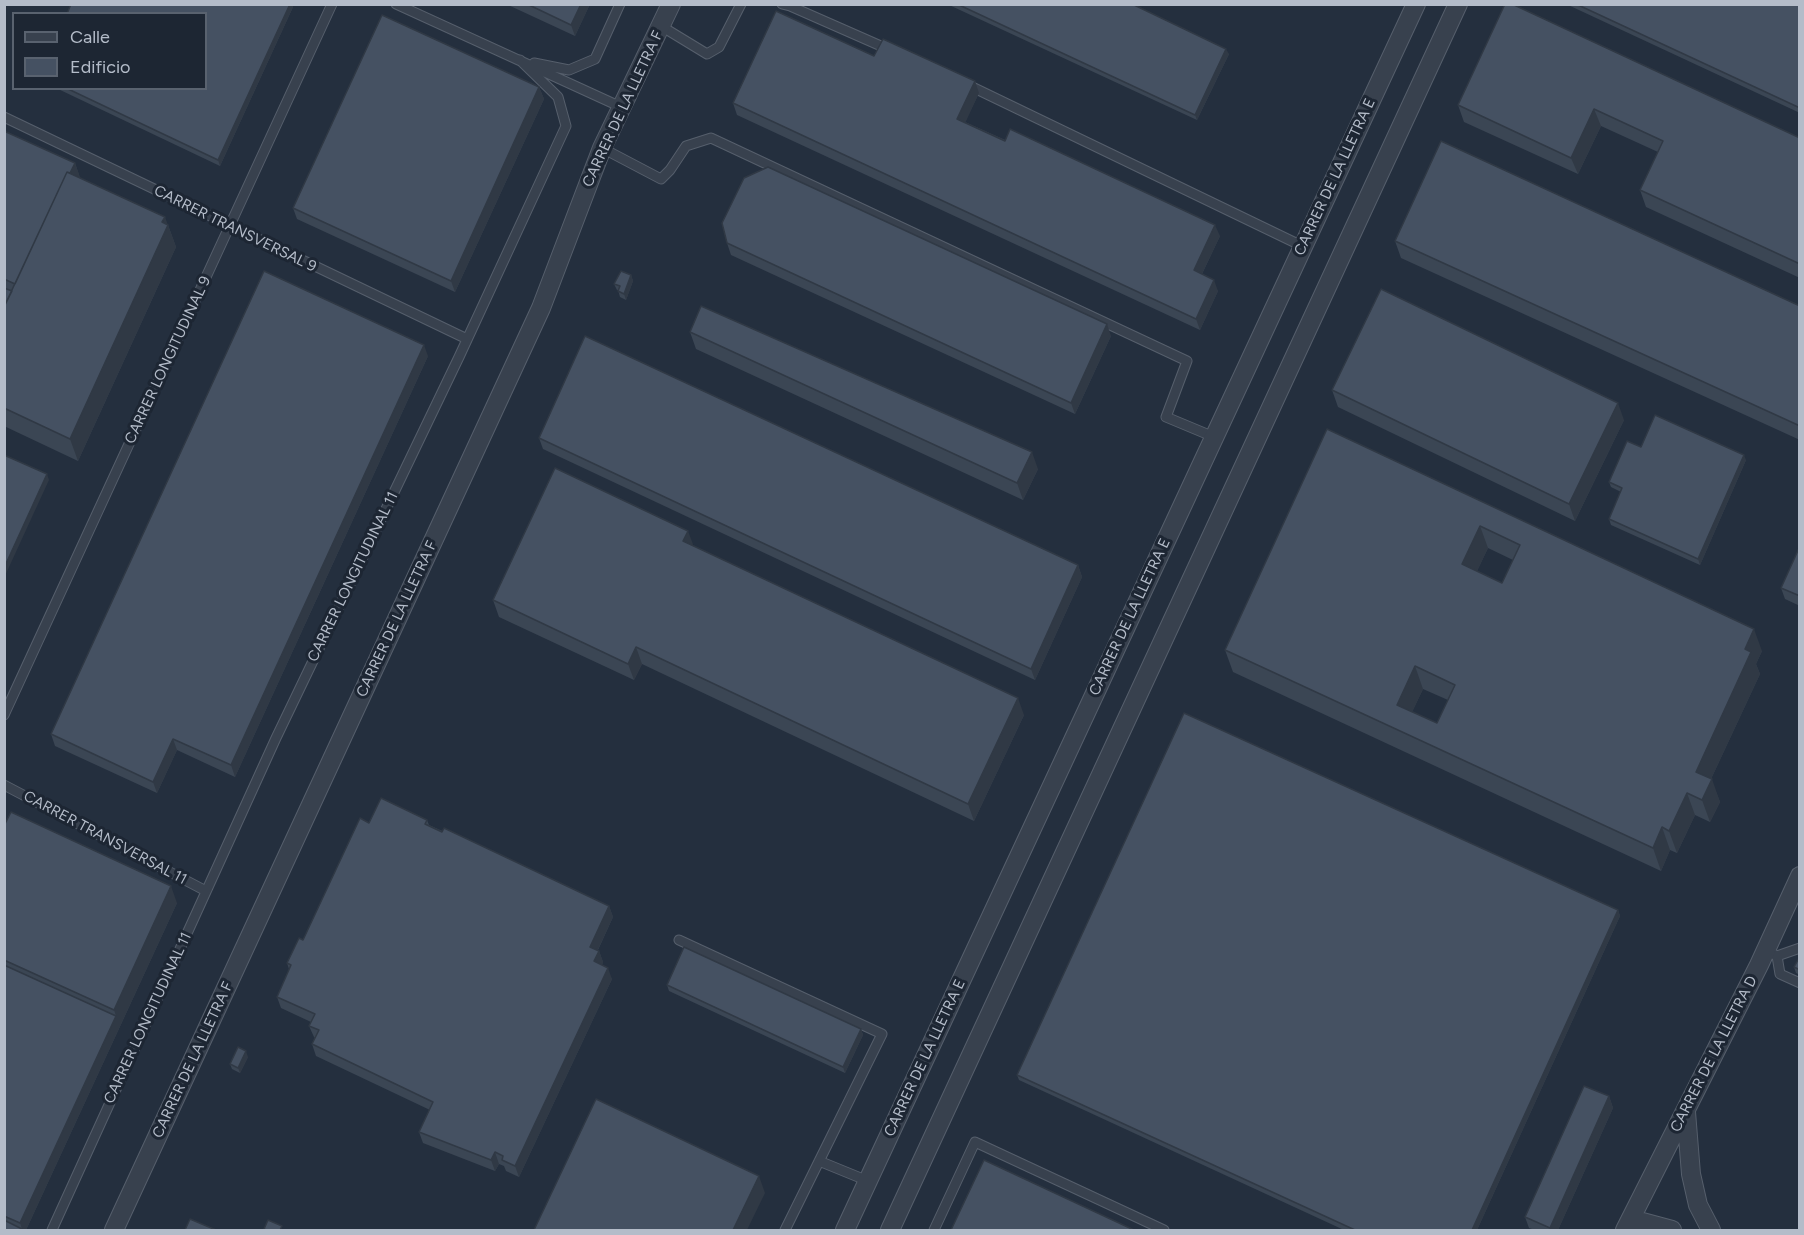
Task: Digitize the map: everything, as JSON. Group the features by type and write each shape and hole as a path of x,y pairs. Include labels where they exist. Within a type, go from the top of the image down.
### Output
{"street":[{"name":"CARRER DE LA LLETRA F","path":"114,1230 540,308 602,148 671,4"},
{"name":"CARRER DE LA LLETRA E","path":"845,1230 1416,4"},
{"path":"890,1230 1458,4"},
{"name":"CARRER DE LA LLETRA D","path":"1628,1225 1686,1110 1771,953 1800,876"},
{"path":"1686,1110 1691,1174 1698,1205 1711,1230"},
{"path":"1628,1225 1672,1230"}],"lane":[{"name":"CARRER LONGITUDINAL 9","path":"4,715 332,4"},
{"path":"396,4 621,107"},
{"path":"520,60 569,69 595,59 621,4"},
{"path":"661,26 707,54 719,46 741,4"},
{"path":"782,4 896,53"},
{"name":"CARRER LONGITUDINAL 11","path":"52,1230 276,738 566,126 558,97 520,60"},
{"path":"960,82 1003,100 1302,246"},
{"name":"CARRER TRANSVERSAL 9","path":"4,117 467,339"},
{"path":"602,148 661,178 670,170 686,146 711,138 1187,361 1166,417 1214,437"},
{"name":"CARRER TRANSVERSAL 11","path":"4,785 206,891"},
{"path":"680,940 882,1034 785,1230"},
{"path":"1800,948 1771,953 1780,974 1800,983"},
{"path":"934,1230 975,1142 1164,1230"},
{"path":"819,1161 868,1181"}],"building":[{"path":"71,4 290,4 218,160 70,90 207,90 207,12 68,12"},
{"path":"527,4 581,4 571,25"},
{"path":"957,4 1132,4 1226,49 1195,115"},
{"path":"1505,4 1512,4 1800,138 1800,264 1640,190 1663,141 1594,109 1571,158 1458,105"},
{"path":"1576,4 1800,4 1800,108"},
{"path":"776,11 874,56 883,39 975,81 957,119 1005,141 1010,129 1215,225 1194,270 1214,280 1196,319 733,103"},
{"path":"382,15 539,87 451,281 293,208"},
{"path":"4,131 75,163 70,173 67,172 15,284 4,279"},
{"path":"1441,141 1800,306 1800,426 1395,241"},
{"path":"768,167 1107,324 1071,403 727,243 722,223 744,178"},
{"path":"67,172 165,217 162,222 168,225 70,439 4,408 4,307"},
{"path":"264,271 424,345 231,765 173,739 153,782 51,734"},
{"path":"621,271 631,275 624,294 618,291 620,286 614,284"},
{"path":"4,288 12,291 4,307"},
{"path":"1381,289 1618,403 1569,504 1332,390"},
{"path":"701,306 1032,452 1017,483 690,332"},
{"path":"585,336 1078,565 1031,669 539,438"},
{"path":"1655,415 1744,455 1698,559 1609,519 1622,488 1609,482 1627,441 1641,447"},
{"path":"1327,429 1754,629 1745,649 1751,652 1696,772 1712,779 1702,800 1687,793 1669,831 1662,827 1653,848 1225,650","holes":["1480,526 1520,545 1502,583 1462,564","1415,666 1455,685 1437,723 1397,705"]},
{"path":"4,455 47,474 4,568"},
{"path":"555,468 688,531 683,541 1018,698 968,804 636,647 628,664 493,600"},
{"path":"1800,546 1800,596 1781,588"},
{"path":"1184,713 1618,910 1472,1230 1355,1230 1017,1075"},
{"path":"381,798 427,820 425,824 442,832 444,828 609,906 590,947 599,951 594,961 608,968 515,1166 502,1160 503,1156 495,1152 491,1160 419,1132 433,1102 312,1044 319,1030 309,1026 315,1014 277,997 291,965 287,963 299,938 303,940 360,818 369,823"},
{"path":"11,812 171,886 114,1010 4,960 4,826"},
{"path":"684,947 861,1029 843,1067 667,985"},
{"path":"1798,960 1800,961 1800,970 1794,967"},
{"path":"4,965 116,1016 20,1223 4,1216"},
{"path":"238,1047 246,1051 238,1068 230,1064"},
{"path":"1584,1086 1609,1096 1550,1228 1525,1217"},
{"path":"596,1099 759,1176 733,1230 534,1230"},
{"path":"984,1160 1134,1230 951,1230"},
{"path":"190,1219 216,1230 185,1230"},
{"path":"4,1220 22,1229 22,1230 4,1230"},
{"path":"268,1220 282,1226 280,1230 264,1229"}]}
